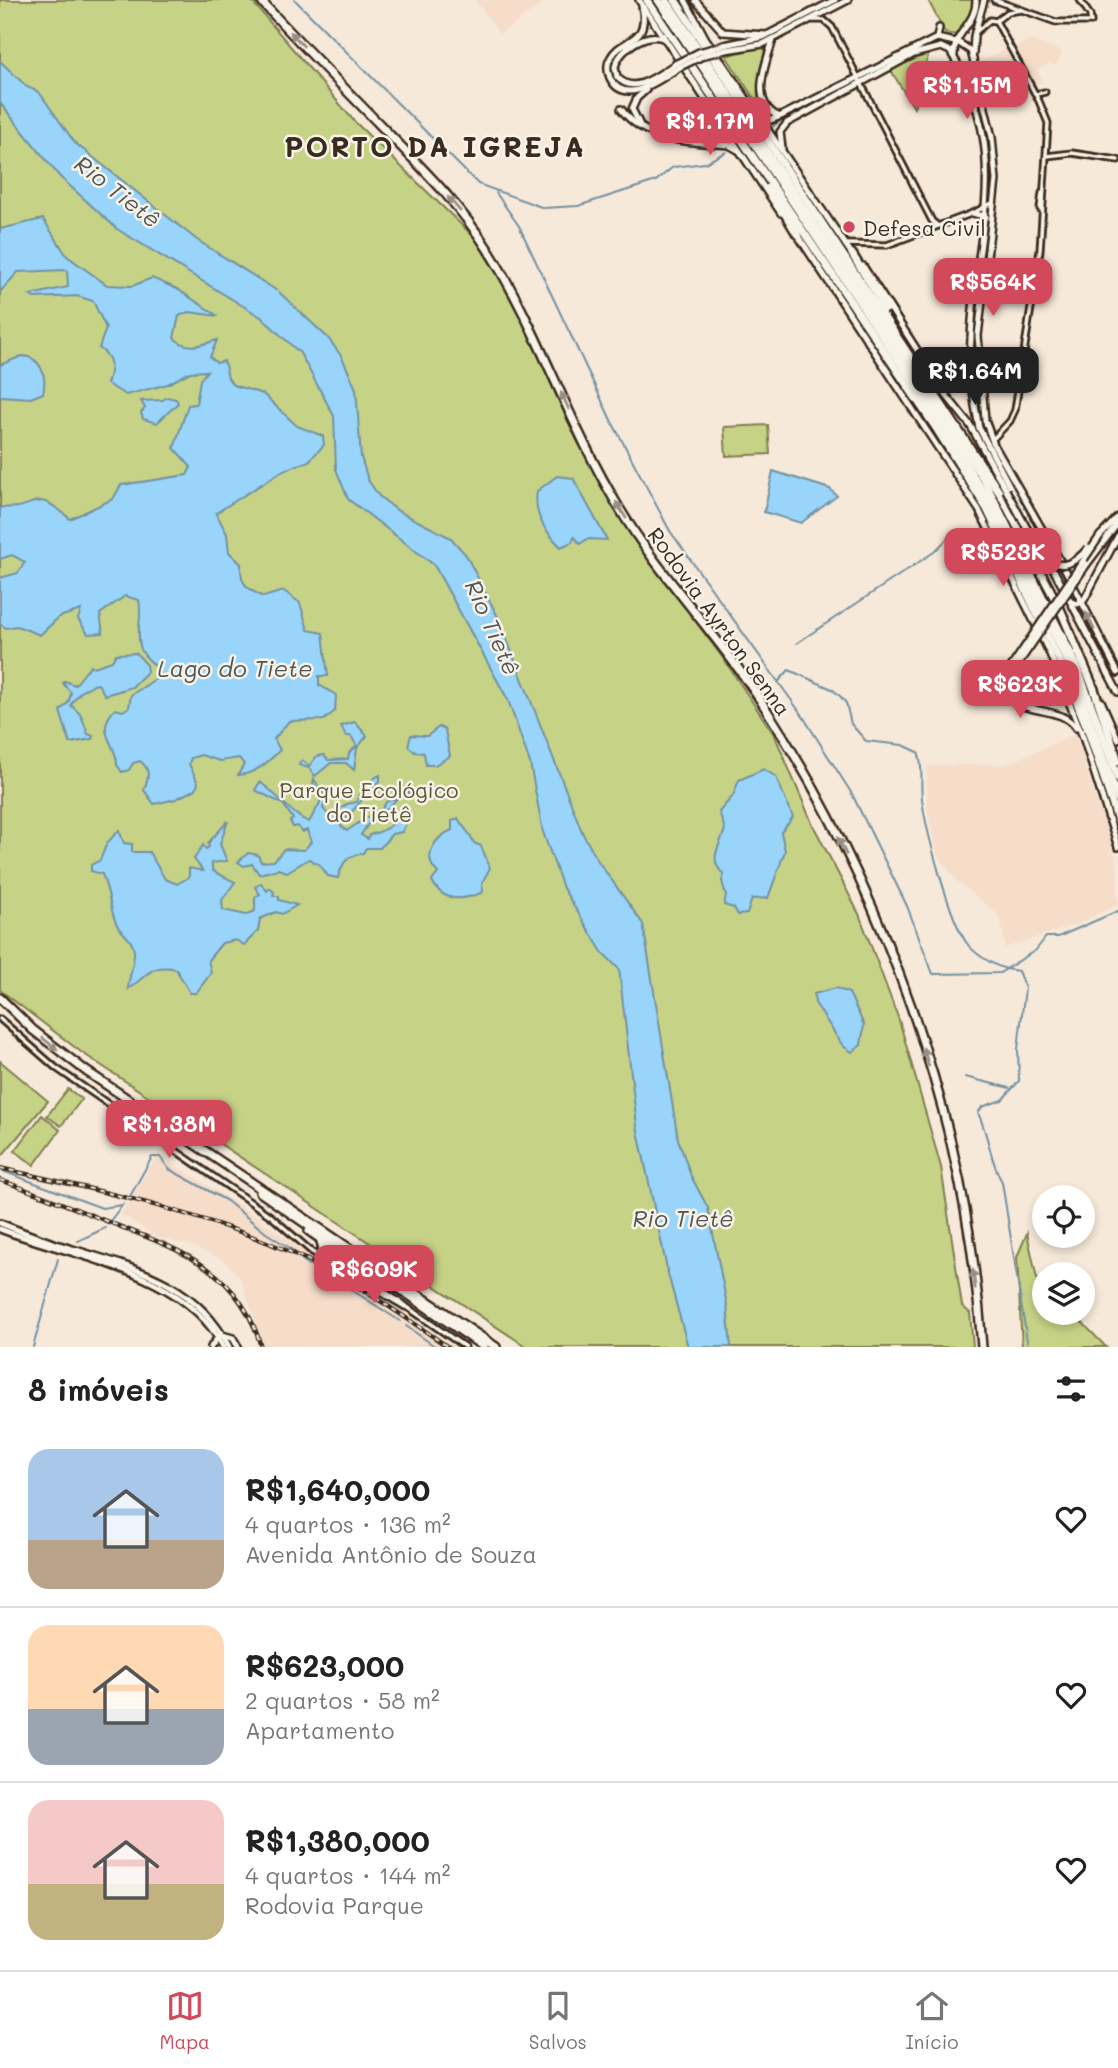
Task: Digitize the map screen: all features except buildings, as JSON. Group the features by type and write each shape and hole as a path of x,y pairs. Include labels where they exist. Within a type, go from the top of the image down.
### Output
{"highway":[{"name":"Rodovia Ayrton Senna","path":"260,0 431,178 486,247 528,323 618,507 645,548 759,698 830,821 864,891 914,1019 955,1163 970,1246 982,1347"},
{"path":"658,0 939,421 990,503 1070,666 1118,799"},
{"path":"666,0 983,478 1071,652 1118,778"},
{"path":"675,0 706,39"},
{"path":"675,0 976,454 1032,552 1094,689 1118,761"},
{"path":"642,1 765,174 987,509 1063,668 1118,821"},
{"path":"704,69 765,174"},
{"path":"746,147 797,234"},
{"path":"852,254 896,326 897,335"},
{"path":"0,998 57,1050 496,1347"},
{"path":"231,1167 299,1220 484,1347"},
{"path":"299,1220 321,1242 406,1294"},
{"path":"318,1256 323,1248 321,1242"},
{"path":"334,1266 346,1258"}],"main road":[{"path":"685,0 706,39 845,244 872,278 946,395 971,425 1041,554 1052,563 1063,565 1075,562 1118,517"},
{"path":"695,0 723,32 771,37 848,0"},
{"path":"674,50 659,37 647,38 622,53 615,71 621,81 633,86 725,47 755,46 835,0"},
{"path":"955,56 956,41 974,18 976,0"},
{"path":"973,58 975,32 984,0"},
{"path":"642,1 745,158 761,187 797,234 959,476 1050,654 1083,737 1118,847"},
{"path":"642,1 644,19 641,30 615,51 609,62 608,72 615,85 625,91 637,90 654,83"},
{"path":"939,28 937,38 940,47"},
{"path":"771,37 762,90 771,111 781,116"},
{"path":"857,82 937,38 956,41 970,50 992,138 996,184 977,354 983,410 990,443 1066,570 1117,672 1109,677"},
{"path":"758,114 771,120 812,105 915,54 940,47 948,48 955,56 978,111 985,146 987,206 970,360 976,415 1118,692"},
{"path":"955,56 961,48 970,50"},
{"path":"632,109 637,98 679,65"},
{"path":"965,79 978,79"},
{"path":"782,151 780,136 783,126 812,105"},
{"path":"632,109 621,109 643,131 651,135 734,146 745,158"},
{"path":"632,109 643,131"},
{"path":"694,141 708,139 716,132 716,113"},
{"path":"996,184 1002,190"},
{"path":"973,213 986,217"},
{"path":"1050,654 1056,683 1051,695 1044,701 1028,703 1017,697 1012,685 1014,670 1104,538 1118,523"},
{"path":"1083,737 1065,716 1016,703 1007,692 1007,673 1100,536"},
{"path":"1081,603 1118,536"},
{"path":"1071,602 1081,603"},
{"path":"1094,689 1118,739"},
{"path":"0,1223 160,1278 201,1307 218,1342"},
{"path":"0,1229 162,1286 190,1304 218,1342 229,1347"},
{"path":"218,1342 233,1338 238,1347"}],"street":[{"path":"994,0 1056,22 1091,22 1090,15 1080,0"},
{"path":"975,32 989,20 996,21 1008,12 1021,10"},
{"path":"807,21 824,20 830,24 857,82 932,221 938,226"},
{"path":"990,443 1010,421 1015,410 1045,188 1048,141 1045,113 996,21"},
{"path":"1036,94 1045,92"},
{"path":"1048,141 1057,152"},
{"path":"1047,156 1057,152 1118,160"},
{"path":"845,244 878,247 973,213 996,200"},
{"path":"930,229 932,221"},
{"path":"0,1019 56,1069 272,1217 318,1256 355,1279 377,1287 465,1347"}],"shaded area":[{"path":"475,0 548,0 500,34"},
{"path":"1030,39 1062,52 1056,66 1050,63 1038,70 1043,81 1034,87 1014,47"},
{"path":"1009,47 1029,86 1011,98 987,101 979,63"},
{"path":"1076,734 1096,802 1102,807 1118,869 1118,904 1080,923 1005,948 1001,922 995,912 956,880 937,854 927,807 927,766 1006,764"},
{"path":"158,1154 253,1214 341,1278 381,1302 384,1298 454,1347 264,1347 240,1277 223,1260 192,1246 156,1237 121,1214"}],"green space":[{"name":"Parque Ecológico do Tietê","path":"0,0 251,0 355,122 475,238 510,295 578,442 632,536 725,661 775,736 812,823 859,914 899,1020 941,1167 962,1306 970,1313 973,1347 527,1347 81,1052 0,990"},
{"path":"928,0 973,0 970,18 956,35 945,33"},
{"path":"764,46 766,54 758,83 772,116 763,112 726,56"},
{"path":"928,56 914,108 890,69"},
{"path":"768,425 770,454 726,456 724,427"},
{"path":"0,1061 48,1101 0,1158"},
{"path":"68,1089 82,1099 61,1126 47,1116"},
{"path":"42,1115 60,1130 34,1165 15,1151"},
{"path":"1027,1233 1033,1262 1032,1325 1085,1325 1106,1347 1022,1347 1017,1257"}],"water":[{"name":"Rio Tietê","path":"0,61 27,87 39,92 75,143 197,240 279,292 328,338 342,357 356,389 361,457 368,480 379,496 398,511 451,538 466,555 498,617 583,834 598,861 643,924 678,1139 691,1176 708,1208 727,1305 731,1347 688,1347 668,1274 637,1126 619,969 602,952 563,888 543,832 530,763 508,700 434,565 348,499 336,469 334,416 300,353 261,317 117,229 59,176 0,103"},
{"name":"Lago do Tiete","path":"43,219 67,256 107,285 132,286 152,278 177,289 218,316 189,312 179,316 174,338 189,346 217,340 210,357 217,363 224,361 228,378 233,385 263,394 297,426 323,436 324,445 309,461 284,470 216,513 227,534 229,552 241,564 245,585 263,597 284,591 300,603 308,630 323,633 328,676 319,676 319,685 336,695 335,711 324,720 289,721 274,739 280,750 266,763 250,772 238,775 244,764 239,758 220,761 201,755 191,758 189,764 198,783 196,789 176,799 154,804 144,790 148,771 140,761 122,772 117,765 106,731 106,724 115,709 123,711 129,707 131,695 160,676 141,649 139,600 125,596 100,614 103,633 88,634 78,619 81,610 59,617 40,635 17,626 6,628 0,624 0,578 18,573 25,562 12,555 0,559 0,507 13,508 41,501 70,519 113,499 121,485 187,475 191,467 174,448 188,405 196,404 200,380 207,371 190,372 168,384 126,395 107,384 110,364 99,348 106,328 93,301 77,296 34,298 30,295 68,287 67,270 18,272 0,292 0,229"},
{"path":"22,356 34,360 42,369 43,393 31,398 0,396 0,365"},
{"path":"167,397 176,399 178,403 157,423 143,419 141,413 145,408 141,401 163,400"},
{"path":"773,471 830,489 837,496 801,523 764,512"},
{"path":"557,476 573,478 607,540 587,539 580,544 574,537 572,542 561,547 550,535 541,522 537,508 537,491"},
{"path":"136,653 146,664 147,672 132,687 105,695 98,684 76,697 71,705 81,715 88,734 93,736 92,739 70,743 60,711 68,703 71,693 63,683 65,681 75,685 91,665 94,667 112,661 116,654"},
{"path":"355,722 367,736 357,748 354,770 346,763 331,763 315,776 309,768 299,765 302,760 309,766 317,756 324,755 328,760 348,759 349,753 357,746 351,736 346,736 341,726"},
{"path":"439,727 445,730 450,756 435,765 426,765 424,753 415,752 408,746 411,735 427,736"},
{"path":"764,769 776,777 793,817 781,832 785,851 768,898 752,899 747,914 738,915 734,908 724,905 724,875 716,864 716,853 725,829 719,812 733,796 739,780"},
{"path":"380,775 380,781 340,825 347,831 382,809 402,788 409,787 409,793 403,792 377,820 370,821 361,835 368,839 369,835 393,824 403,811 410,815 402,832 392,834 380,848 366,848 363,853 348,859 338,878 328,876 320,865 309,859 287,872 278,869 259,874 252,864 244,866 238,862 248,853 258,855 261,862 274,861 284,849 304,850 311,842 307,830 302,832 298,826 293,827 290,821 293,819 283,804 255,790 260,782 297,815 309,822 320,803 320,790 313,785 314,779 322,793 335,792 327,799 323,808 330,817 347,804 357,802 359,796"},
{"path":"458,818 474,843 481,846 490,868 482,883 483,892 454,898 442,893 432,881 438,873 433,867 430,854 440,837 452,830 452,821"},
{"path":"228,821 220,844 227,861 211,863 213,871 235,882 222,900 223,910 246,915 255,911 255,897 260,894 255,887 261,883 267,891 270,888 279,900 297,905 282,914 276,912 260,919 258,931 244,945 236,940 222,943 208,960 211,973 196,993 190,993 176,969 167,968 149,972 128,989 133,947 116,923 102,874 91,871 91,865 100,860 107,843 119,830 124,843 132,844 132,852 149,852 165,879 177,884 189,877 189,868 203,871 194,859 203,845 206,849 209,847 208,843"},
{"path":"836,988 849,993 864,1025 861,1045 852,1052 843,1046 815,1003 814,994"}],"waterway":[{"path":"295,0 478,184 544,208 578,206 656,181 673,167 705,163 726,152"},
{"path":"772,127 783,119"},
{"path":"496,193 519,226 611,420 670,531 802,715 852,794 907,906 933,974 1000,973 1006,969 1018,971 1025,988 1018,1049 1019,1081 1002,1100 982,1107 978,1113 1002,1182 1028,1347"},
{"path":"797,643 934,552 948,538"},
{"path":"779,681 789,670 832,689 846,703 851,724 866,741 903,745 918,752 924,813 946,894 966,942 984,958 1006,969 1036,950 1046,937 1058,937 1118,911"},
{"path":"965,1077 1010,1088"},
{"path":"129,1198 152,1157 160,1157 169,1169 227,1201 307,1264 316,1267 400,1321"},
{"path":"0,1170 102,1208 122,1205"},
{"path":"110,1221 123,1204"},
{"path":"78,1241 105,1228"},
{"path":"33,1347 58,1259"},
{"path":"406,1326 436,1347"}],"railway":[{"path":"0,1168 146,1203 253,1237 288,1251 351,1283 448,1347"},
{"path":"0,1180 160,1242 203,1266 222,1280 238,1298 251,1320 261,1347"}],"place":[{"name":"Defesa Civil","path":"849,227"}],"district":[{"name":"PORTO DA IGREJA","path":"435,146"}]}
